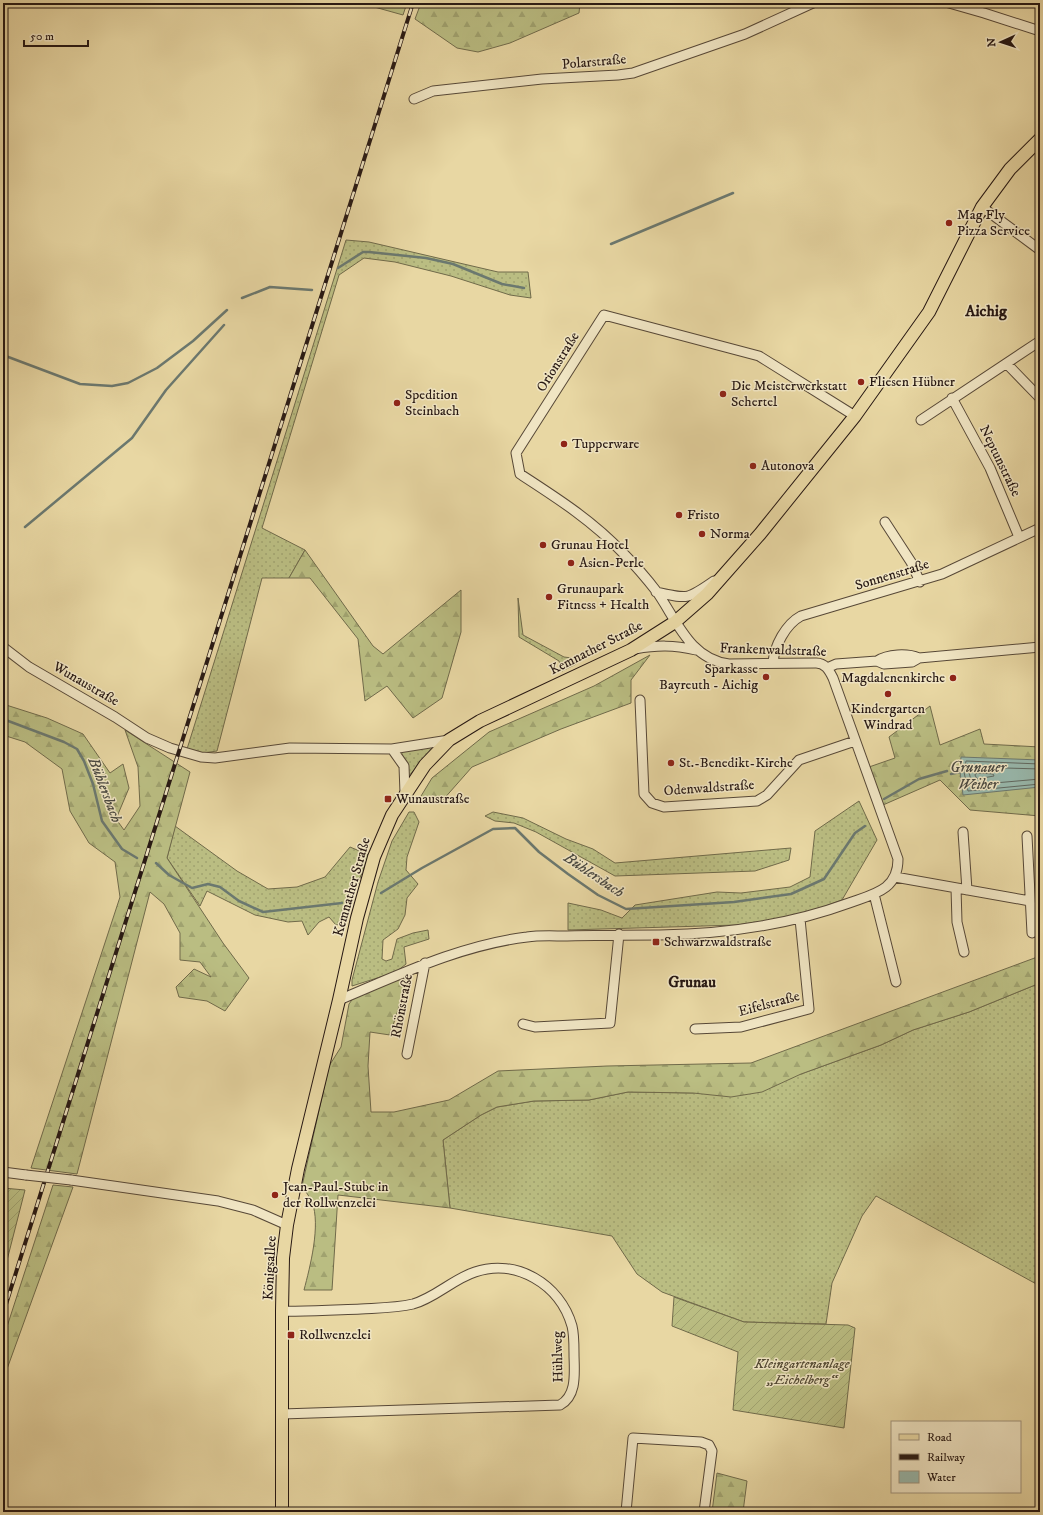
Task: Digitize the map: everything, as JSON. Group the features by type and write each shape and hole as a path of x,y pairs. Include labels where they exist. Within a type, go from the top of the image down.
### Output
{"main road":[{"name":"Kemnather Straße","path":"288,1225 298,1169 340,1000 357,918 374,857 392,815 405,793 425,765 448,740 480,721 631,650 675,622 707,594 728,572 855,416 929,312 982,207 1010,169 1040,139"},
{"name":"Königsallee","path":"282,1512 283,1258 288,1225"}],"street":[{"name":"Polarstraße","path":"414,99 433,91 449,89 633,73 745,34 813,3"},
{"path":"949,3 1040,31"},
{"path":"982,207 1040,250"},
{"name":"Orionstraße","path":"675,622 656,592 623,552 575,510 520,474 516,462 516,453 604,315 759,356 855,416"},
{"path":"921,420 1040,341"},
{"path":"1006,364 1040,398"},
{"name":"Neptunstraße","path":"952,398 990,468 1019,537"},
{"path":"885,522 911,562 920,582"},
{"name":"Sonnenstraße","path":"772,663 774,654 785,630 792,621 801,616 920,582 942,574 1040,528"},
{"path":"656,592 679,597 692,596 728,572"},
{"name":"Frankenwaldstraße","path":"675,622 696,650"},
{"name":"Frankenwaldstraße","path":"631,650 661,645 679,646 696,650 716,663 820,663 827,668 836,664 877,661 884,664 912,662 919,658 1040,648"},
{"name":"Wunaustraße","path":"3,647 29,667 148,738 170,748 201,758 215,758 290,748 392,749 448,740"},
{"path":"340,1000 425,963 470,948 528,937 619,934 662,935 735,930 800,919 874,894 887,887 895,877 898,859 833,678 827,668"},
{"name":"Odenwaldstraße","path":"640,700 644,794 652,803 664,807 757,801 767,795 799,760 855,741"},
{"path":"392,749 404,766 405,793"},
{"path":"963,832 968,890"},
{"path":"1027,836 1032,933"},
{"path":"895,877 1030,901"},
{"path":"956,888 957,922 964,952"},
{"path":"874,894 896,982"},
{"name":"Eifelstraße","path":"695,1028 741,1027 809,1009 800,919"},
{"path":"523,1024 535,1027 610,1023 619,934"},
{"name":"Rhönstraße","path":"407,1054 425,963"},
{"name":"Königsallee","path":"3,1172 218,1201 253,1210 288,1225"},
{"name":"Hühlweg","path":"282,1311 399,1307 425,1300 472,1272 503,1268 532,1275 552,1290 566,1310 572,1325 574,1359 572,1394 568,1401 560,1405 282,1414"},
{"path":"626,1512 633,1438 701,1442 708,1445 712,1451 704,1512"}],"green space":[{"path":"360,3 407,3 403,15"},
{"path":"421,3 580,3 579,13 510,43 478,52 457,48 415,19"},
{"path":"346,240 369,242 498,272 528,272 531,298 510,295 451,276 395,262 364,258 339,275 262,528 305,550 289,578 262,578 217,751 203,753 187,749"},
{"path":"305,550 373,646 383,654 461,590 461,632 442,698 413,718 387,686 365,701 358,639 310,578 289,578"},
{"path":"518,598 523,635 564,657 580,659 576,664 562,671 559,661 519,637"},
{"path":"650,655 631,680 631,703 561,729 472,767 442,801 418,801 432,778 489,732 594,686"},
{"path":"3,704 47,718 83,734 110,773 123,764 129,788 116,819 124,830 140,806 138,767 125,730 190,772 167,858 223,943 249,978 225,1011 207,1001 179,997 176,987 194,969 211,977 200,962 180,960 180,933 164,904 150,892 77,1174 31,1168 120,897 115,862 89,843 70,811 62,769 25,742 3,735"},
{"path":"930,706 940,745 980,729 984,744 1040,747 1040,816 970,810 940,780 883,805 869,767 895,758 889,737"},
{"path":"433,746 433,749 406,779 396,751"},
{"path":"859,801 877,840 842,900 798,916 737,925 568,930 568,903 601,910 622,918 635,905 717,892 741,893 790,887 810,877 815,831"},
{"path":"409,812 414,812 419,822 407,857 406,870 418,884 407,898 405,915 398,929 383,940 382,959 386,961 392,959 397,939 413,933 428,930 429,939 404,947 406,964 396,972 352,986 352,980 378,882 392,841"},
{"path":"493,812 523,818 566,839 593,849 615,863 791,848 789,860 755,871 615,876 536,832 514,823 495,821 485,816"},
{"path":"175,826 237,871 268,889 297,887 325,877 350,847 369,855 356,888 346,923 336,925 329,917 319,922 308,935 302,921 288,922 255,915 207,891 200,906 167,858"},
{"path":"1040,956 1040,983 969,1012 913,1030 881,1045 801,1074 762,1092 731,1097 693,1093 628,1092 589,1100 534,1101 497,1107 481,1115 443,1140 450,1208 338,1195 332,1290 304,1290 314,1246 315,1222 312,1202 302,1186 329,1066 341,1047 349,1004 354,997 397,980 408,978 390,1035 370,1032 368,1066 371,1112 394,1112 449,1100 498,1071 607,1066 751,1063"},
{"path":"1040,983 1040,1286 876,1196 862,1216 832,1283 826,1324 744,1322 662,1292 637,1274 612,1236 450,1208 443,1140 481,1115 497,1107 534,1101 589,1100 628,1092 693,1093 801,1074 881,1045 913,1030 969,1012"},
{"path":"53,1185 73,1187 3,1380 3,1339"},
{"path":"3,1188 25,1190 3,1276"},
{"name":"Kleingartenanlage „Eichelberg“","path":"674,1297 744,1322 848,1325 855,1328 844,1428 733,1410 738,1352 672,1326"},
{"path":"717,1473 747,1481 743,1512 712,1512"}],"water":[{"name":"Grunauer Weiher","path":"961,757 1040,760 1040,787 963,795 960,772"}],"waterway":[{"path":"611,244 733,193"},
{"path":"338,268 363,252 426,258 453,264 502,284 524,288"},
{"path":"242,298 270,287 312,290"},
{"path":"3,355 80,384 112,386 128,383 157,368 193,341 227,310"},
{"path":"25,527 132,438 166,390 224,325"},
{"name":"Bühlersbach","path":"3,719 64,742 77,749 84,761 93,784 102,821 122,849 137,858"},
{"name":"Bühlersbach","path":"884,799 919,779 947,771"},
{"name":"Bühlersbach","path":"951,774 960,772"},
{"name":"Bühlersbach","path":"381,893 422,868 493,829 515,828 539,852 568,874 598,895 626,909 734,902 791,894 824,879 855,833 865,826"},
{"name":"Bühlersbach","path":"156,863 169,875 192,888 208,884 220,887 239,901 263,912 342,903"}],"railway":[{"path":"3,1314 413,3"}],"place":[{"name":"Mag Fly Pizza Service","path":"949,223"},
{"name":"Fliesen Hübner","path":"861,382"},
{"name":"Die Meisterwerkstatt Schertel","path":"723,394"},
{"name":"Spedition Steinbach","path":"397,403"},
{"name":"Tupperware","path":"564,444"},
{"name":"Autonova","path":"753,466"},
{"name":"Fristo","path":"679,515"},
{"name":"Norma","path":"702,534"},
{"name":"Grunau Hotel","path":"543,545"},
{"name":"Asien-Perle","path":"571,563"},
{"name":"Grunaupark Fitness + Health","path":"549,597"},
{"name":"Sparkasse Bayreuth - Aichig","path":"766,677"},
{"name":"Magdalenenkirche","path":"953,678"},
{"name":"Kindergarten Windrad","path":"888,694"},
{"name":"St.-Benedikt-Kirche","path":"671,763"},
{"name":"Wunaustraße","path":"388,799"},
{"name":"Schwarzwaldstraße","path":"656,942"},
{"name":"Jean-Paul-Stube in der Rollwenzelei","path":"275,1195"},
{"name":"Rollwenzelei","path":"291,1335"}],"district":[{"name":"Aichig","path":"986,311"},
{"name":"Grunau","path":"692,982"}]}
